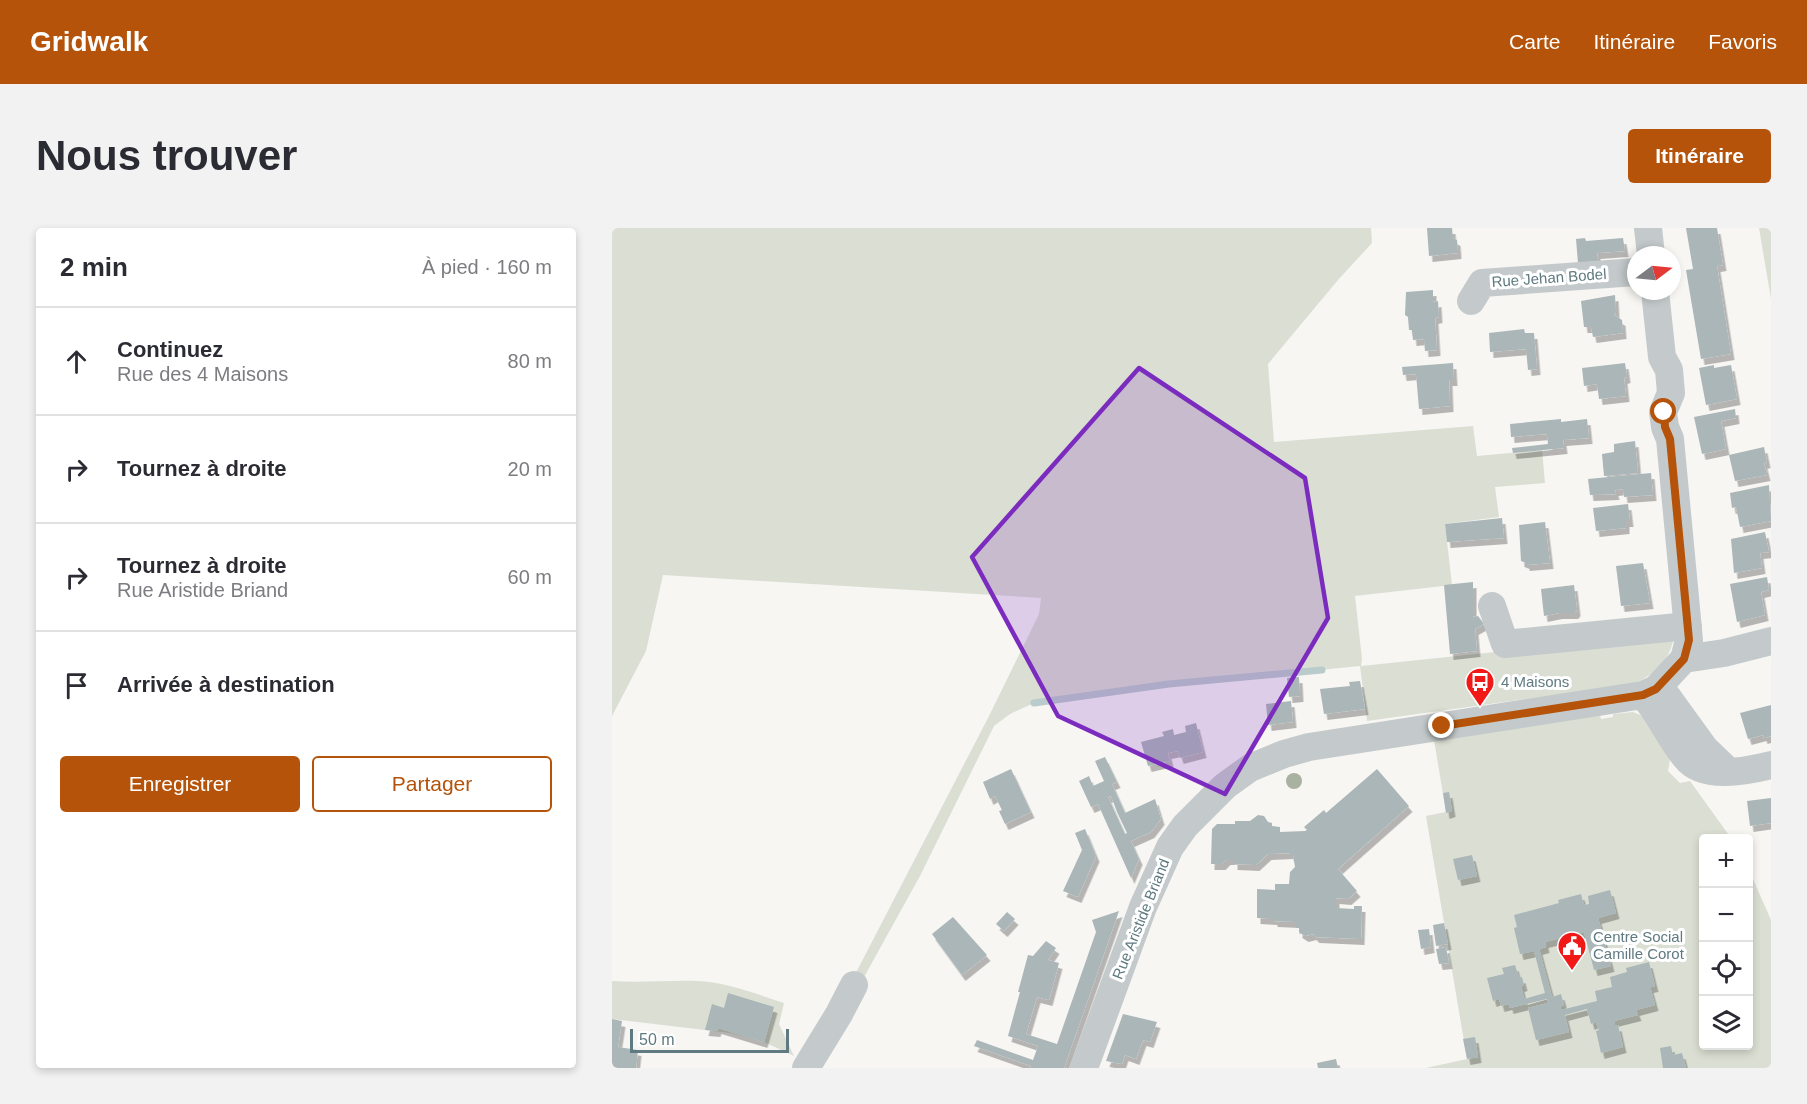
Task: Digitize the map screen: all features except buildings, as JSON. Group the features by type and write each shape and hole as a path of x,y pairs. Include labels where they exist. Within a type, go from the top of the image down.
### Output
{"street":[{"path":"1648,228 1650,246"},
{"name":"Rue Jehan Bodel","path":"1471,301 1482,284 1627,273"},
{"path":"1656,300 1662,357 1669,370 1671,393 1664,412 1665,427 1670,439 1687,642 1650,692 1655,708 1687,760 1704,770 1717,772 1727,770 1737,772 1771,765"},
{"path":"1492,606 1505,644 1687,642 1724,653 1771,641"},
{"name":"Rue Aristide Briand","path":"1084,1068 1143,907 1170,847 1202,808 1225,786 1250,768 1309,747 1650,692"},
{"path":"806,1068 854,985"}],"highlighted area":[{"path":"1139,368 1305,478 1328,618 1225,794 1058,716 972,557"}],"shaded area":[{"path":"612,228 1371,228 1372,243 1268,364 1274,442 1473,426 1477,456 1542,450 1545,483 1495,487 1499,517 1445,524 1452,585 1355,596 1361,666 1675,633 1670,651 1656,670 1634,684 1367,721 1360,666 1169,685 1034,703 1010,714 994,726 920,876 853,997 848,988 989,716 1039,614 1041,598 663,575 646,651 612,716"},
{"path":"1759,228 1771,228 1771,299"},
{"path":"1633,712 1645,717 1671,754 1668,771 1680,783 1690,781 1728,834 1699,834 1699,1050 1753,1050 1753,879 1771,920 1771,1068 1426,1068 1467,1059 1426,816 1446,812 1434,740 1600,715 1601,719 1613,717 1613,714"},
{"path":"612,981 708,982 741,989 784,1003 779,1024 794,1056 764,1042 730,1033 612,1019"}],"waterway":[{"path":"1034,703 1169,684 1322,670"}],"place":[{"name":"4 Maisons","path":"1480,708"},
{"name":"Centre Social Camille Corot","path":"1572,972"}],"route":[{"path":"1442,726 1643,695 1656,689 1684,659 1689,640 1670,439 1665,427 1664,412"}]}
